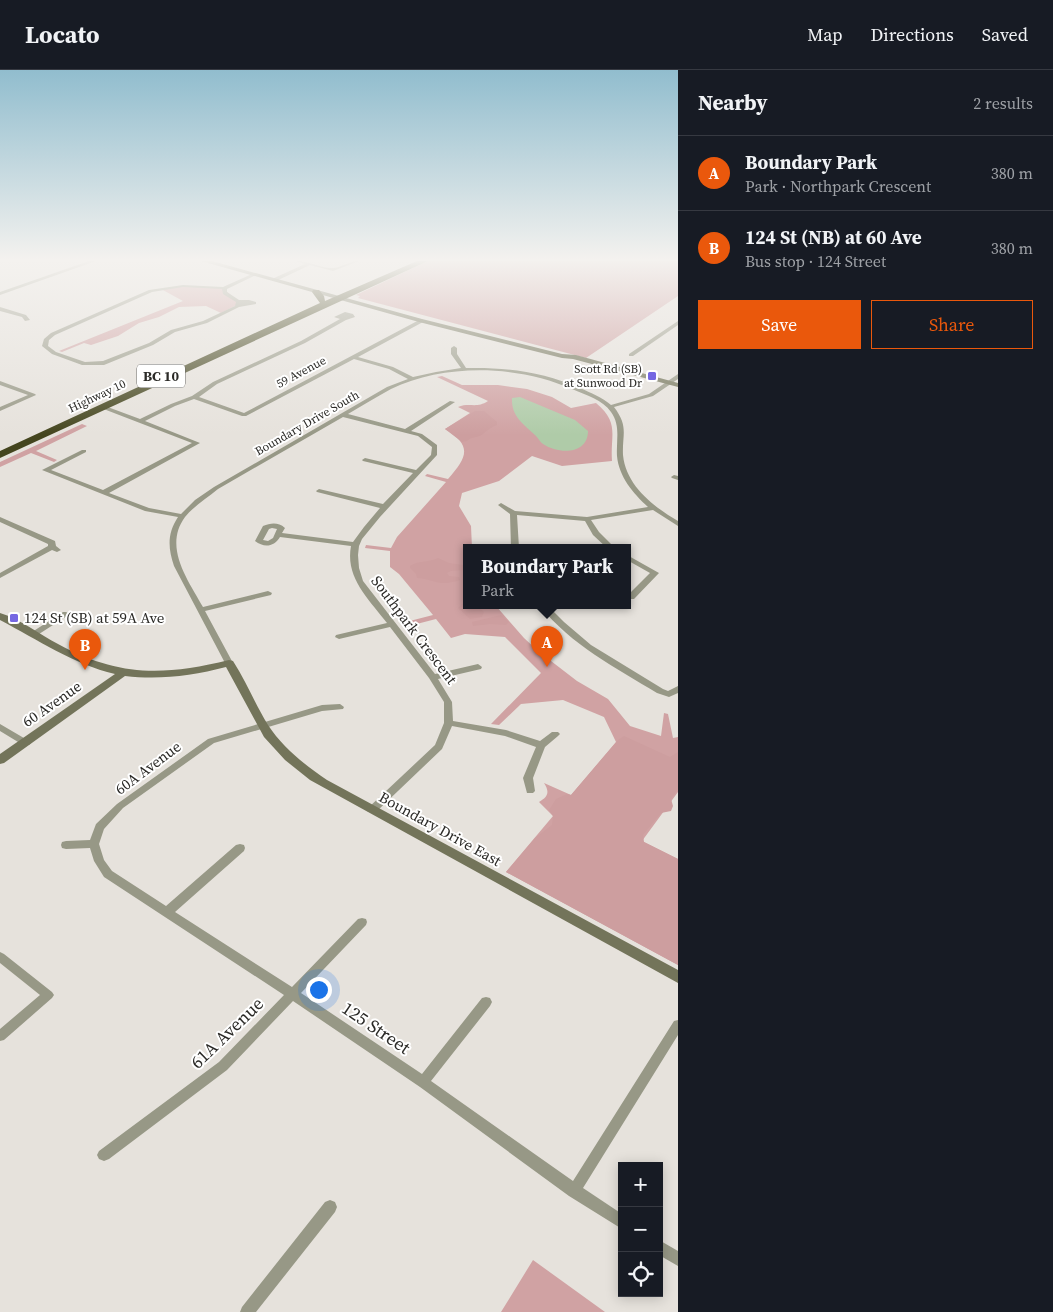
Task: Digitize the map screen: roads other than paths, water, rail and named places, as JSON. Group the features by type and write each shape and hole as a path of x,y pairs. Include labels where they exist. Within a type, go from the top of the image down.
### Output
{"highway":[{"name":"Highway 10","path":"0,450 283,319"},
{"name":"Highway 10","path":"0,455 285,319"}],"street":[{"path":"87,319 53,334 47,339 45,346 54,353 84,364 104,363 151,344 173,331 210,319"},
{"path":"141,421 173,405 194,398 215,383 303,342 344,319"},
{"path":"414,319 562,356 573,357 673,385"},
{"path":"426,319 463,330"},
{"name":"59 Avenue","path":"194,398 244,415 421,321"},
{"path":"631,355 677,325"},
{"path":"454,348 454,354 465,370"},
{"path":"354,357 391,368 412,378"},
{"name":"Boundary Drive South","path":"229,663 181,577 172,556 173,534 182,516 196,502 216,488 389,388 412,378 465,370 492,370 541,376 578,388 609,407"},
{"path":"609,407 638,405 652,400 673,385 678,376"},
{"path":"0,382 33,395"},
{"path":"0,409 33,395"},
{"path":"407,431 452,402"},
{"path":"103,407 197,443 103,493"},
{"path":"609,407 622,427 621,460 626,474 642,497 653,508 678,524"},
{"path":"279,535 355,544 385,507 434,455 434,446 427,439 407,431 377,426 343,415"},
{"path":"84,451 45,470 147,510 182,516"},
{"path":"365,460 418,472"},
{"path":"319,491 385,507"},
{"path":"500,505 513,513 587,518 653,508"},
{"path":"513,513 515,544"},
{"path":"587,518 596,533 607,544"},
{"path":"0,519 52,543 55,549 0,576"},
{"name":"Southpark Crescent","path":"355,544 354,564 358,581 434,677 448,702 449,723 439,747 372,810"},
{"path":"631,559 654,573 631,597"},
{"path":"200,610 268,593"},
{"path":"547,609 588,647 660,691 669,694"},
{"path":"33,634 66,614"},
{"path":"0,616 88,663 121,673 165,676 214,668 229,663"},
{"path":"339,637 391,624"},
{"name":"Boundary Drive East","path":"229,663 262,725 276,744 305,771 372,810 678,977"},
{"path":"434,677 478,667"},
{"name":"60 Avenue","path":"0,760 121,673"},
{"path":"669,694 678,688"},
{"path":"668,704 669,694"},
{"name":"60A Avenue","path":"94,844 100,827 120,806 184,758 211,742 322,708 340,707"},
{"path":"449,723 506,733 541,745"},
{"path":"0,727 26,743"},
{"path":"530,791 528,778 541,745 556,734"},
{"path":"66,845 94,844"},
{"name":"125 Street","path":"94,844 98,861 108,874 423,1082 618,1219"},
{"path":"167,912 240,848"},
{"name":"61A Avenue","path":"104,1154 223,1066 362,922"},
{"path":"0,957 48,995 0,1036"},
{"path":"423,1082 486,1002"},
{"path":"574,1190 678,1025"},
{"path":"247,1312 330,1207"},
{"path":"663,1250 678,1259"}],"place":[{"name":"Scott Rd (SB) at Sunwood Dr","path":"652,376"},
{"name":"124 St (SB) at 59A Ave","path":"14,618"},
{"name":"Boundary Park","path":"547,667"},
{"name":"124 St (NB) at 60 Ave","path":"85,670"}]}
